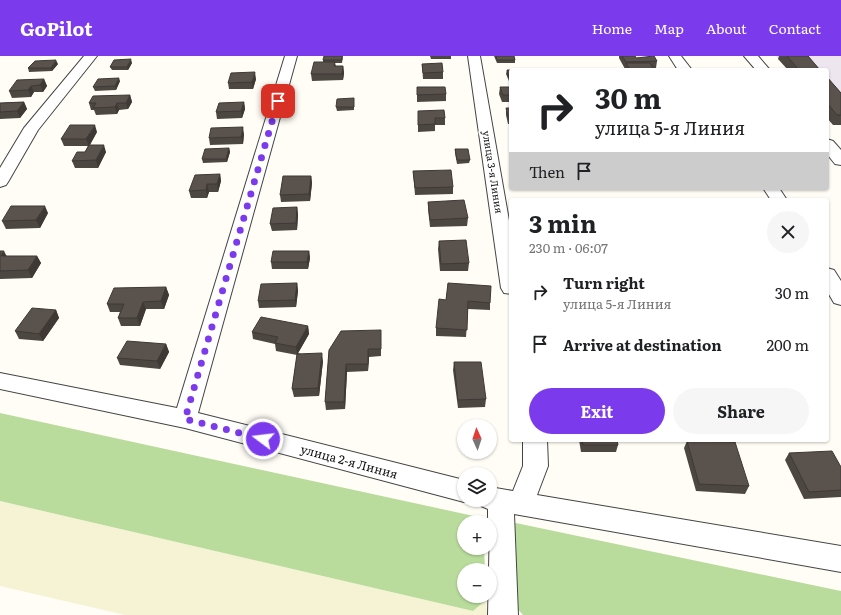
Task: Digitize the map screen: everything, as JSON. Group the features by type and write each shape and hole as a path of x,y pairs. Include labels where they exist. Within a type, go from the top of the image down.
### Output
{"street":[{"path":"0,182 32,128 91,56"},
{"path":"185,419 291,56"},
{"name":"улица 3-я Линия","path":"474,56 509,275"},
{"path":"675,56 684,68"},
{"path":"751,56 761,68"},
{"path":"829,146 841,160"},
{"path":"829,277 841,298"},
{"name":"улица 2-я Линия","path":"0,381 185,419 457,489"},
{"path":"503,615 504,501 536,466 537,454 535,442"},
{"path":"504,501 841,559"}],"shaded area":[{"path":"776,56 841,56 841,125 829,119 829,68 786,68"},
{"path":"0,501 473,611 482,603 486,603 487,615 125,615 0,586"}],"green space":[{"path":"0,413 469,515 457,515 457,555 484,555 485,563 457,563 457,603 482,603 473,611 0,501"},
{"path":"511,522 841,591 841,615 523,615 516,607"}],"building":[{"path":"324,56 342,56 342,60 323,60"},
{"path":"496,56 514,56 515,60 497,60"},
{"path":"622,56 635,56 636,58 654,56 657,61 626,62"},
{"path":"787,56 808,56 818,68 797,68"},
{"path":"131,59 127,67 110,67 114,60"},
{"path":"56,60 51,68 28,68 35,61"},
{"path":"314,62 335,62 334,66 343,66 342,74 311,74"},
{"path":"442,63 443,72 423,73 422,64"},
{"path":"626,63 650,63 653,68 629,68"},
{"path":"255,72 252,82 228,83 231,73"},
{"path":"119,78 115,86 93,87 98,79"},
{"path":"44,79 40,85 31,86 28,90 9,91 17,80"},
{"path":"829,79 841,93 841,115 837,115 829,105"},
{"path":"417,87 445,87 446,94 417,95"},
{"path":"500,87 509,87 509,95 503,95"},
{"path":"130,95 126,103 117,103 115,107 93,108 96,103 89,103 93,96"},
{"path":"354,98 354,107 336,107 337,99"},
{"path":"24,102 17,111 0,112 0,103"},
{"path":"244,102 241,111 216,112 219,103"},
{"path":"506,108 509,108 508,117"},
{"path":"444,110 445,118 435,118 435,124 418,125 418,111"},
{"path":"70,125 95,125 86,139 61,139"},
{"path":"243,127 241,137 209,138 211,128"},
{"path":"89,145 104,145 96,160 72,161 77,152 85,152"},
{"path":"229,148 226,159 202,159 205,149"},
{"path":"455,149 468,149 470,160 457,160"},
{"path":"451,170 453,187 415,188 413,171"},
{"path":"220,174 217,184 207,184 206,190 189,191 195,175"},
{"path":"283,176 311,176 309,194 280,195"},
{"path":"464,200 468,218 430,220 428,202"},
{"path":"11,206 45,206 36,220 2,221"},
{"path":"297,207 296,223 270,224 273,208"},
{"path":"466,240 469,263 441,264 439,241"},
{"path":"0,251 4,251 1,256 37,256 28,270 0,271"},
{"path":"273,251 309,251 307,262 271,262"},
{"path":"297,283 295,300 258,301 261,284"},
{"path":"448,283 491,286 490,303 468,301 467,330 436,328 439,299 446,300"},
{"path":"166,287 161,301 143,302 137,318 118,318 124,304 107,304 114,288"},
{"path":"32,308 56,310 39,334 15,331"},
{"path":"261,317 308,326 296,347 275,343 278,337 252,332"},
{"path":"381,330 381,349 368,349 368,364 346,364 344,402 325,402 329,350 341,331"},
{"path":"127,341 166,344 157,361 117,358"},
{"path":"322,353 318,388 292,389 297,354"},
{"path":"454,362 481,362 486,399 458,400"},
{"path":"582,442 617,442 618,445 583,445"},
{"path":"687,442 735,442 749,486 699,484"},
{"path":"832,451 841,467 841,490 809,492 789,453"}],"route":[{"path":"263,439 185,419 278,101"}]}
